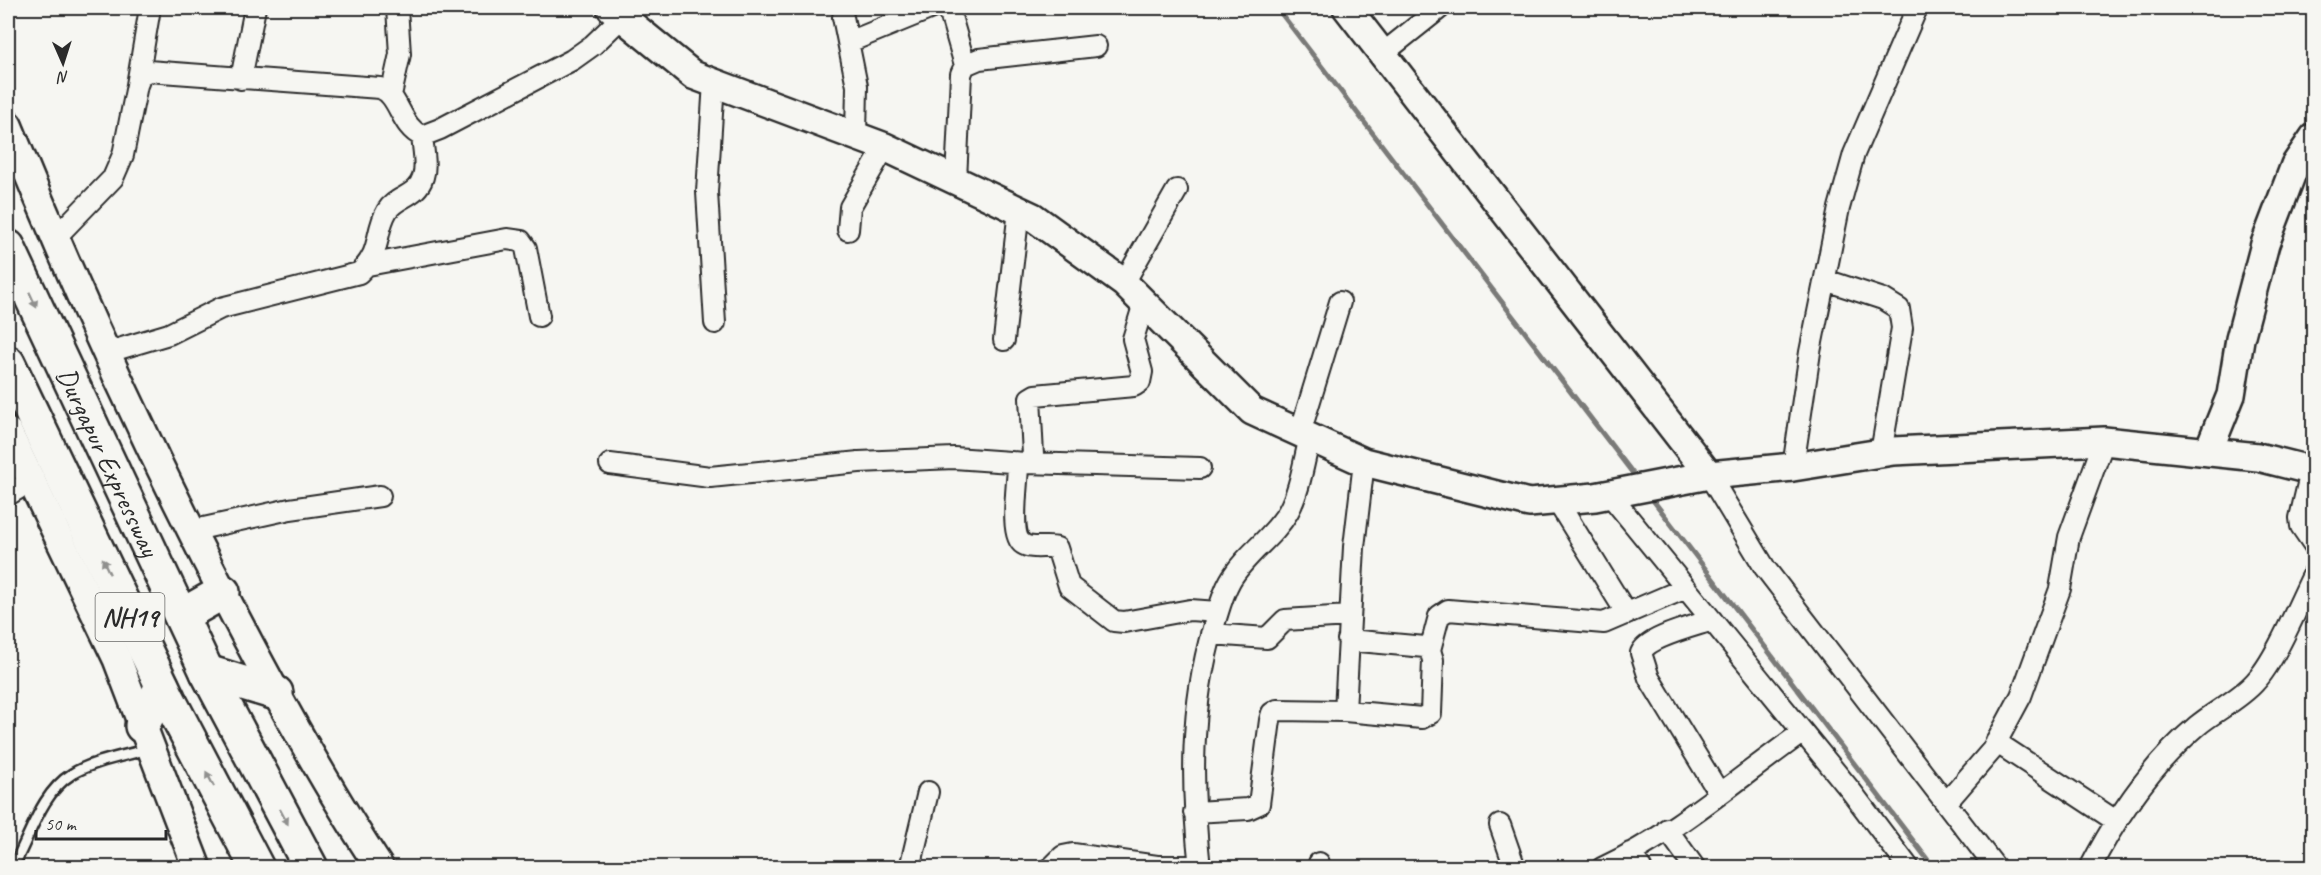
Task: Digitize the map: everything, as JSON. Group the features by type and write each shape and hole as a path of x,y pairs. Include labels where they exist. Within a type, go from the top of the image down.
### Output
{"highway":[{"name":"Durgapur Expressway","path":"8,247 207,672 311,867"},
{"name":"Durgapur Expressway","path":"8,363 162,686 257,867"},
{"path":"181,616 223,592"},
{"path":"207,672 276,693"},
{"path":"146,737 162,686"}],"street":[{"path":"54,239 113,178 126,144 150,8"},
{"path":"241,79 255,8"},
{"path":"391,95 400,54 397,8"},
{"path":"849,42 932,8"},
{"path":"943,8 950,14 965,65 961,74 956,180"},
{"path":"1347,8 1701,477 1765,568 1996,867"},
{"path":"1382,55 1440,8"},
{"path":"1793,467 1801,404 1839,208 1854,154 1917,8"},
{"path":"422,136 440,129 572,60 593,45 617,12 693,75 885,147 1033,217 1124,283 1252,411 1364,462 1529,503 1615,494 1701,477 1793,467 1881,453 2104,441 2258,457 2312,471 2300,518 2301,526 2313,545"},
{"path":"843,17 857,86 856,135"},
{"path":"965,65 979,59 1096,46"},
{"path":"137,85 141,75 148,71 366,86 386,90 409,127 422,136 425,164 422,180 413,193 388,209 368,265"},
{"path":"714,82 707,192 715,323"},
{"path":"8,125 54,239 105,353 190,531 276,693 350,822 380,867"},
{"path":"2208,452 2231,395 2241,339 2265,244 2295,165 2313,137"},
{"path":"848,230 850,207 885,147"},
{"path":"1124,283 1177,190"},
{"path":"1004,340 1019,210"},
{"path":"105,353 169,334 221,308 352,276 368,265 507,239 521,241 526,248 539,316"},
{"path":"1825,280 1883,299 1899,309 1902,328 1881,453"},
{"path":"1051,867 1063,856 1074,854 1157,866 1200,867 1194,812 1194,731 1202,673 1211,634 1229,582 1241,564 1289,510 1305,435 1340,302"},
{"path":"1022,464 1030,461 1033,455 1030,398 1035,395 1134,386 1140,382 1142,372 1133,339 1144,303"},
{"path":"8,432 117,658 197,867"},
{"path":"1947,802 1996,742 2034,666 2060,589 2069,537 2104,441"},
{"path":"610,464 700,477 743,475 845,463 906,460 968,459 1022,464 1200,468"},
{"path":"1345,711 1354,547 1364,462"},
{"path":"1022,464 1015,529 1018,539 1027,546 1057,548 1069,586 1107,618 1124,622 1190,610 1218,612"},
{"path":"8,495 31,481"},
{"path":"1615,494 1686,588 1909,867"},
{"path":"190,531 290,510 380,496"},
{"path":"1557,501 1627,614"},
{"path":"2090,867 2116,820 2151,771 2168,752 2210,716 2242,694 2263,673 2313,573"},
{"path":"1194,812 1248,809 1259,804 1270,720 1277,710 1345,711 1422,718 1427,716 1433,706 1433,660 1430,650 1439,616 1448,610 1604,623 1686,588"},
{"path":"1211,634 1267,638 1285,620 1349,616"},
{"path":"1712,620 1654,640 1645,646 1641,653 1649,678 1719,793"},
{"path":"1348,640 1425,647 1430,650"},
{"path":"1602,867 1636,860 1667,829 1803,732"},
{"path":"1996,742 2116,820"},
{"path":"910,867 928,792"},
{"path":"1500,825 1515,867"},
{"path":"1667,829 1695,867"}],"lane":[{"path":"18,857 47,800 66,779 146,737"}],"waterway":[{"path":"1277,8 1638,480"},
{"path":"1649,495 1934,868"}]}
